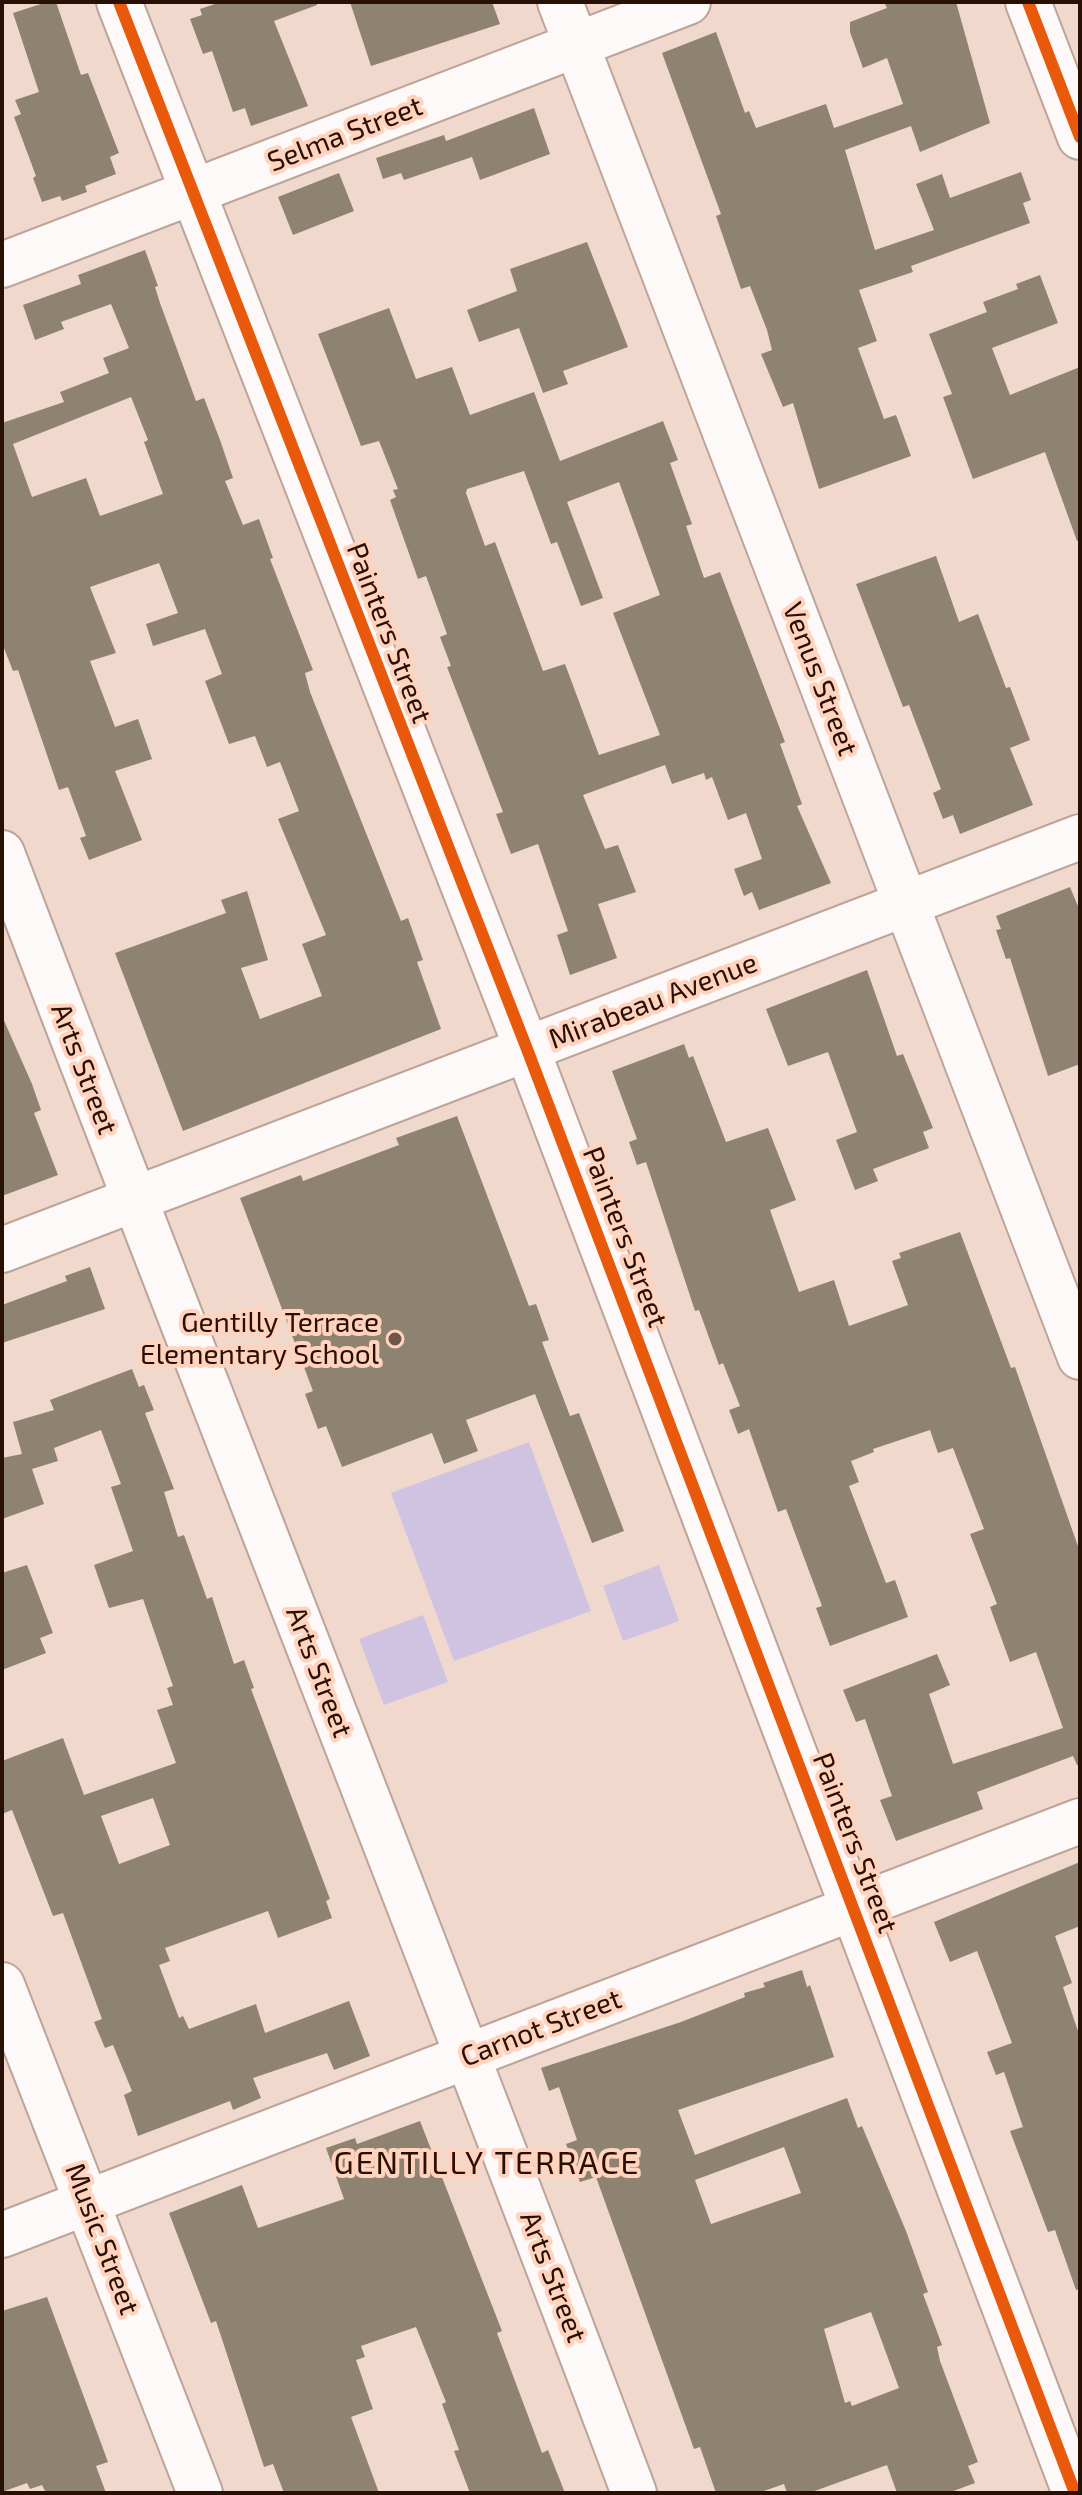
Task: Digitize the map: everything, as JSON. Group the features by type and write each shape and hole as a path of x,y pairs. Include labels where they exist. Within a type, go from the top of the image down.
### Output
{"street":[{"name":"Painters Street","path":"119,2 527,1049 1075,2493"},
{"name":"Venus Street","path":"560,2 1080,1357"},
{"name":"Selma Street","path":"2,265 688,2"},
{"path":"1028,2 1080,137"},
{"name":"Mirabeau Avenue","path":"2,1250 1080,837"},
{"name":"Arts Street","path":"2,853 134,1200 470,2055 634,2493"},
{"name":"Carnot Street","path":"2,2235 1080,1821"},
{"name":"Music Street","path":"2,1985 200,2493"}],"shaded area":[{"path":"529,1442 591,1611 454,1661 391,1493"},
{"path":"659,1565 679,1621 623,1641 603,1586"},
{"path":"423,1615 448,1682 384,1705 359,1639"}],"building":[{"path":"56,2 81,75 88,73 119,153 110,157 116,174 85,186 87,192 62,201 60,196 42,202 33,178 36,176 14,117 21,114 15,100 39,92 13,13"},
{"path":"221,2 317,2 317,5 274,21 308,106 251,126 245,108 233,112 212,51 203,54 190,19 202,15 200,9"},
{"path":"350,2 492,2 500,24 371,66"},
{"path":"884,2 956,2 990,123 920,152 911,126 845,150 875,250 934,230 916,184 942,174 950,198 1021,172 1031,200 1023,203 1030,223 911,266 913,272 859,290 877,341 858,348 884,419 896,415 911,456 819,489 793,403 783,407 761,354 772,350 767,330 750,286 741,289 716,216 721,214 662,53 716,32 745,113 749,111 756,128 826,104 834,128 903,104 887,58 863,68 850,32 850,22 887,8"},
{"path":"534,108 550,154 480,180 472,157 404,180 401,173 383,179 376,158 444,135 446,141"},
{"path":"339,173 354,211 293,235 278,197"},
{"path":"587,242 628,347 563,371 568,384 543,393 519,328 479,342 467,310 517,291 510,269"},
{"path":"145,250 158,286 155,287 160,303 196,401 204,398 220,440 233,478 225,481 243,525 259,519 273,558 270,559 313,670 305,673 310,692 401,921 408,918 423,960 417,962 441,1029 183,1131 115,953 226,913 221,900 247,891 268,960 241,968 260,1019 322,996 302,944 326,935 278,819 299,811 280,762 267,767 255,736 229,744 205,681 222,674 205,629 153,646 146,624 178,613 159,563 90,587 116,653 90,661 115,727 138,719 152,759 115,771 142,840 89,860 80,838 86,836 68,787 59,790 18,670 13,671 2,643 2,423 64,402 60,392 109,373 103,358 129,348 111,304 61,322 64,329 35,340 23,305 81,284 78,275","holes":["131,397 148,440 144,442 163,494 100,516 86,478 32,497 13,444"]},
{"path":"1040,275 1058,323 992,348 1010,395 1080,367 1080,540 1077,541 1045,452 973,479 943,397 952,394 929,334 987,312 983,302 1018,289 1016,284"},
{"path":"389,308 416,379 452,367 470,415 534,392 560,461 663,421 678,460 670,463 692,524 686,526 704,578 720,572 785,742 780,744 802,804 797,806 831,883 759,910 752,892 744,896 734,869 762,859 746,813 728,820 712,777 706,780 704,773 672,784 665,765 583,795 605,849 618,845 636,892 598,904 617,958 570,975 557,935 568,931 538,844 511,854 496,814 503,812 447,667 451,666 440,637 447,634 426,576 418,579 390,500 396,497 393,490 398,489 379,441 361,446 318,334","holes":["524,471 551,544 557,542 581,606 603,598 567,502 619,482 660,595 613,613 660,735 599,755 565,664 543,671 495,542 485,546 467,489"]},
{"path":"936,556 959,622 978,614 1030,740 1010,748 1033,805 960,834 953,815 943,819 933,793 941,789 909,705 903,707 856,584"},
{"path":"1070,887 1080,911 1080,1064 1048,1076 1010,958 1006,959 996,930 1001,929 996,916"},
{"path":"867,970 897,1056 903,1054 933,1128 923,1132 929,1148 873,1169 878,1181 855,1190 836,1140 857,1132 828,1052 788,1066 766,1009"},
{"path":"2,1016 32,1084 41,1110 34,1113 58,1175 2,1196"},
{"path":"684,1044 689,1058 693,1056 726,1142 768,1128 796,1200 770,1210 799,1292 834,1280 849,1326 908,1305 892,1261 901,1258 899,1253 960,1232 1011,1368 1015,1367 1080,1552 1080,1765 1073,1756 977,1792 983,1809 896,1841 880,1800 892,1796 865,1719 856,1722 843,1690 937,1654 950,1685 929,1694 953,1764 1063,1728 1036,1652 1010,1662 990,1607 997,1604 970,1534 984,1529 953,1448 938,1453 930,1430 873,1449 874,1452 851,1461 859,1482 849,1486 886,1583 895,1580 908,1617 830,1646 816,1608 822,1606 786,1509 778,1512 749,1429 738,1434 729,1410 740,1406 723,1363 719,1365 699,1310 695,1311 646,1162 637,1165 629,1142 637,1139 612,1071"},
{"path":"457,1116 529,1306 536,1304 549,1340 542,1342 570,1416 579,1413 624,1531 592,1543 535,1394 466,1420 478,1451 444,1464 432,1433 342,1467 326,1426 318,1429 305,1394 313,1391 240,1198 301,1175 303,1181 399,1145 396,1138"},
{"path":"90,1267 105,1309 2,1343 2,1305 67,1281 65,1276"},
{"path":"132,1369 139,1387 144,1385 154,1410 145,1413 174,1489 164,1492 178,1537 184,1535 207,1599 212,1597 234,1664 244,1660 254,1688 251,1689 330,1899 326,1901 332,1918 278,1938 268,1911 165,1948 170,1961 159,1965 179,2018 183,2016 189,2029 256,2004 265,2033 349,2001 370,2056 334,2070 327,2053 253,2078 261,2098 233,2110 230,2101 138,2136 124,2095 132,2091 113,2045 105,2048 94,2022 102,2019 63,1913 53,1916 12,1810 2,1814 2,1761 63,1738 84,1795 176,1763 157,1710 173,1705 167,1688 173,1686 143,1599 109,1608 94,1565 133,1551 111,1487 121,1484 101,1430 54,1448 58,1461 32,1469 44,1504 2,1519 2,1458 22,1454 13,1422 54,1410 50,1400","holes":["153,1798 170,1845 119,1864 101,1816"]},
{"path":"27,1565 53,1633 40,1638 46,1653 2,1670 2,1573"},
{"path":"1080,1862 1080,1926 1055,1936 1072,1983 1063,1987 1080,2037 1080,2289 1076,2290 1055,2230 1048,2232 1010,2131 1023,2127 1004,2072 996,2075 987,2052 1012,2043 977,1951 950,1962 934,1922"},
{"path":"802,1970 834,2057 678,2110 695,2155 847,2098 906,2231 928,2292 923,2294 942,2345 937,2347 940,2361 978,2462 968,2466 975,2483 948,2493 897,2493 887,2465 809,2493 787,2493 784,2484 758,2493 716,2493 700,2447 694,2449 596,2177 580,2182 566,2144 577,2140 559,2087 549,2091 541,2068 681,2022 745,1997 744,1993 765,1987 763,1983","holes":["784,2147 801,2193 711,2224 695,2180","871,2312 899,2388 852,2406 850,2401 845,2403 824,2329"]},
{"path":"420,2121 502,2331 497,2333 542,2453 548,2450 565,2493 470,2493 454,2451 459,2450 442,2404 446,2402 416,2327 361,2346 365,2357 356,2360 373,2409 351,2417 379,2493 284,2493 273,2464 264,2467 216,2321 211,2323 169,2213 242,2185 258,2228 344,2199 326,2148 355,2138 357,2144"},
{"path":"47,2297 108,2462 96,2466 106,2493 46,2493 42,2485 30,2489 27,2483 2,2492 2,2311"}],"cycle path":[{"path":"119,2 527,1049 1075,2493"},
{"path":"1028,2 1080,137"}],"place":[{"name":"Gentilly Terrace Elementary School","path":"395,1339"}],"district":[{"name":"GENTILLY TERRACE","path":"487,2163"}]}
